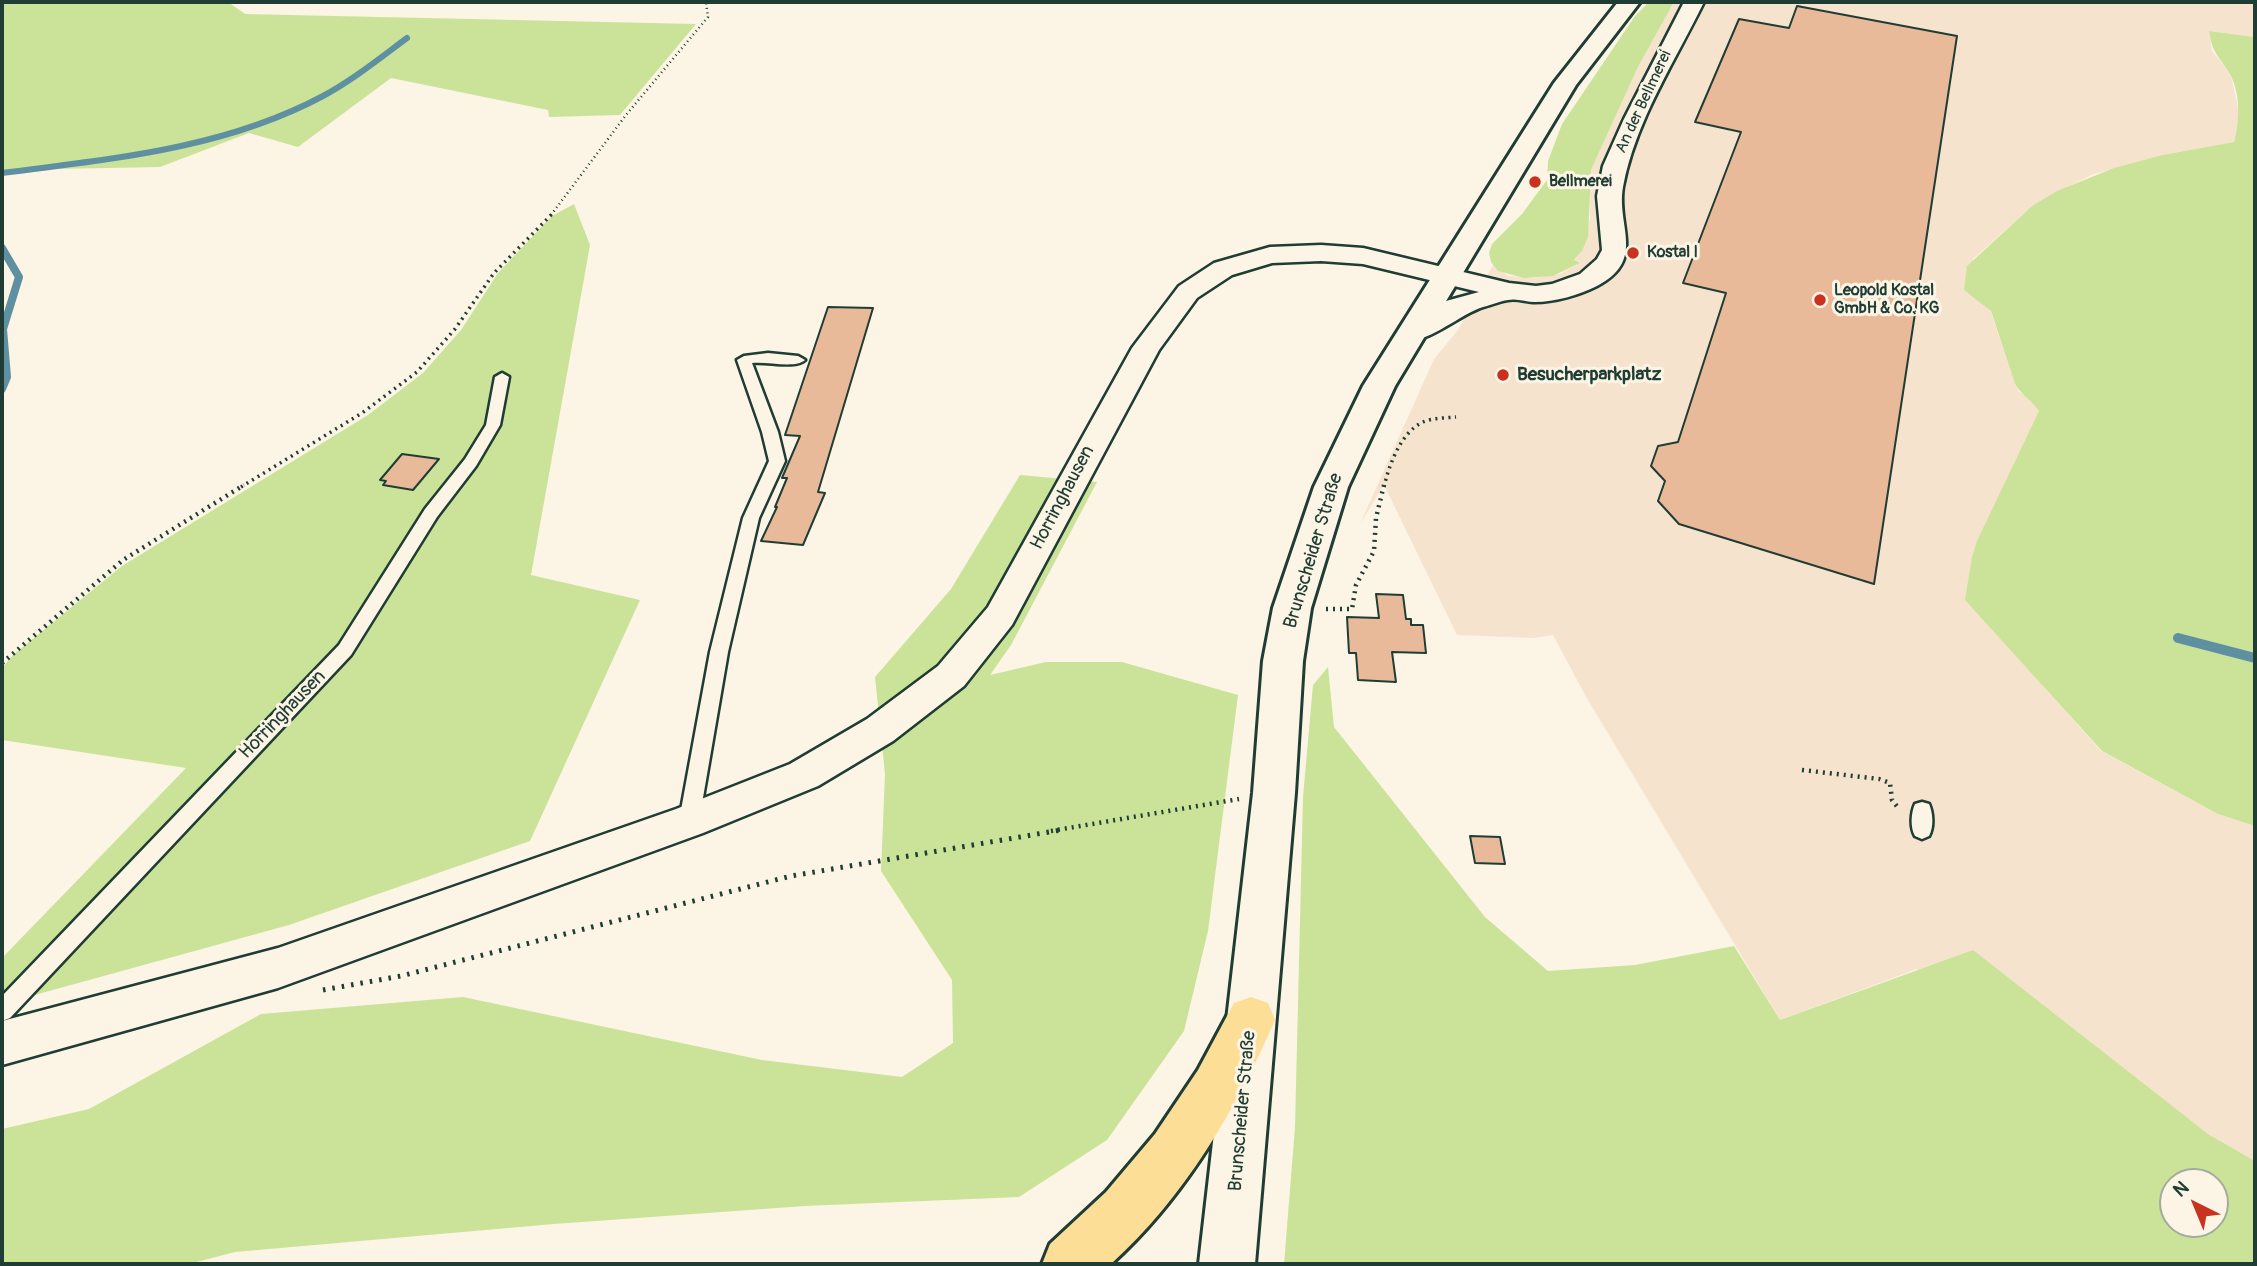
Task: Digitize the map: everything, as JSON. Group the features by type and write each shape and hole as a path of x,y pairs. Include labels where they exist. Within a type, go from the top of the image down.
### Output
{"highway":[{"path":"1070,1264 1125,1211 1165,1165 1223,1078 1251,1020"}],"main road":[{"name":"Brunscheider Straße","path":"1227,1264 1275,793 1283,661 1292,608 1331,487 1379,386 1566,83 1629,2"}],"street":[{"name":"An der Bellmerei","path":"1447,276 1522,294 1556,292 1579,286 1599,273 1615,250 1609,196 1615,166 1634,119 1694,2"},
{"name":"Horringhausen","path":"2,1043 278,968 689,821 804,775 880,730 951,676 1000,616 1140,359 1188,292 1223,269 1270,255 1321,253 1363,256 1447,276"},
{"name":"An der Bellmerei","path":"1411,334 1456,307 1509,291"}],"lane":[{"path":"689,821 719,652 747,532 777,461 770,432 744,360 798,360"},
{"name":"Horringhausen","path":"2,1011 345,650 431,513 471,462 493,425 502,377"}],"path":[{"path":"2,663 123,561 362,413 417,372 455,329 494,273 555,211 626,115 708,18 706,2"},
{"path":"1292,608 1352,609 1356,585 1374,551 1376,517 1389,465 1411,430 1419,424 1456,417"},
{"path":"1802,770 1879,779 1890,783 1894,805 1922,820"},
{"path":"318,991 401,976 792,876 1275,793"}],"shaded area":[{"path":"1674,2 2255,2 2255,37 2209,31 2212,51 2232,80 2240,117 2234,142 2162,155 2091,175 2032,206 1973,259 2015,384 2019,392 2031,398 2039,411 2043,686 2101,751 2218,814 2255,826 2255,1161 2208,1134 2167,1103 1917,969 1780,1020 1585,695 1553,635 1535,638 1457,635 1384,485 1360,524 1434,359 1458,330 1493,265 1508,276 1534,278 1560,274 1580,263 1574,261 1582,251 1590,219 1591,170 1638,67"}],"green space":[{"path":"2,2 228,2 245,14 696,24 620,115 549,117 548,110 391,78 298,147 249,133 160,167 2,170"},
{"path":"1649,2 1674,2 1638,67 1591,170 1588,237 1582,251 1574,260 1580,263 1553,276 1524,278 1498,271 1491,262 1489,253 1492,244 1522,214 1547,180 1548,161 1562,124 1635,16"},
{"path":"2209,31 2255,37 2255,826 2218,814 2102,751 1965,600 1977,541 2039,411 2015,384 1991,311 1964,290 1967,266 2032,206 2057,191 2114,168 2162,155 2234,142 2238,115 2235,87 2213,48"},
{"path":"574,204 590,245 531,575 640,600 530,841 289,925 2,1004 2,958 186,768 2,740 2,668 13,655 122,566 368,415 423,373 461,330 498,273 552,216"},
{"path":"1020,475 1097,482 1011,645 990,675 1046,662 1122,662 1238,695 1208,931 1184,1031 1107,1140 1019,1197 805,1206 554,1224 235,1252 189,1264 2,1264 2,1129 89,1109 261,1014 463,997 762,1060 902,1077 953,1043 952,980 881,871 885,774 875,677 951,589"},
{"path":"1328,667 1334,727 1485,917 1548,971 1635,965 1734,946 1780,1020 1973,950 2208,1134 2255,1161 2255,1264 1284,1264 1295,1127 1303,797 1313,685"}],"building":[{"name":"Leopold Kostal GmbH & Co. KG","path":"1797,6 1957,36 1874,584 1679,524 1658,501 1665,481 1651,466 1658,446 1678,442 1726,293 1683,283 1741,132 1695,122 1739,19 1789,28"},
{"path":"828,307 873,308 818,492 825,493 803,545 761,541 777,507 787,478 782,478 800,436 785,435"},
{"path":"402,454 439,459 413,490 383,485 386,481 380,480"},
{"path":"1376,594 1403,595 1406,619 1411,619 1411,625 1423,625 1426,653 1392,652 1396,682 1358,680 1356,653 1349,653 1347,617 1379,618"},
{"path":"1470,836 1500,837 1505,864 1475,863"}],"waterway":[{"path":"2,173 166,149 246,128 323,96 356,76 407,38"},
{"path":"2,248 19,277 3,329 7,377 2,389"},
{"path":"2178,638 2255,658"}],"place":[{"name":"Bellmerei","path":"1535,182"},
{"name":"Kostal I","path":"1633,253"},
{"name":"Leopold Kostal GmbH & Co. KG","path":"1820,300"},
{"name":"Besucherparkplatz","path":"1503,375"}]}
